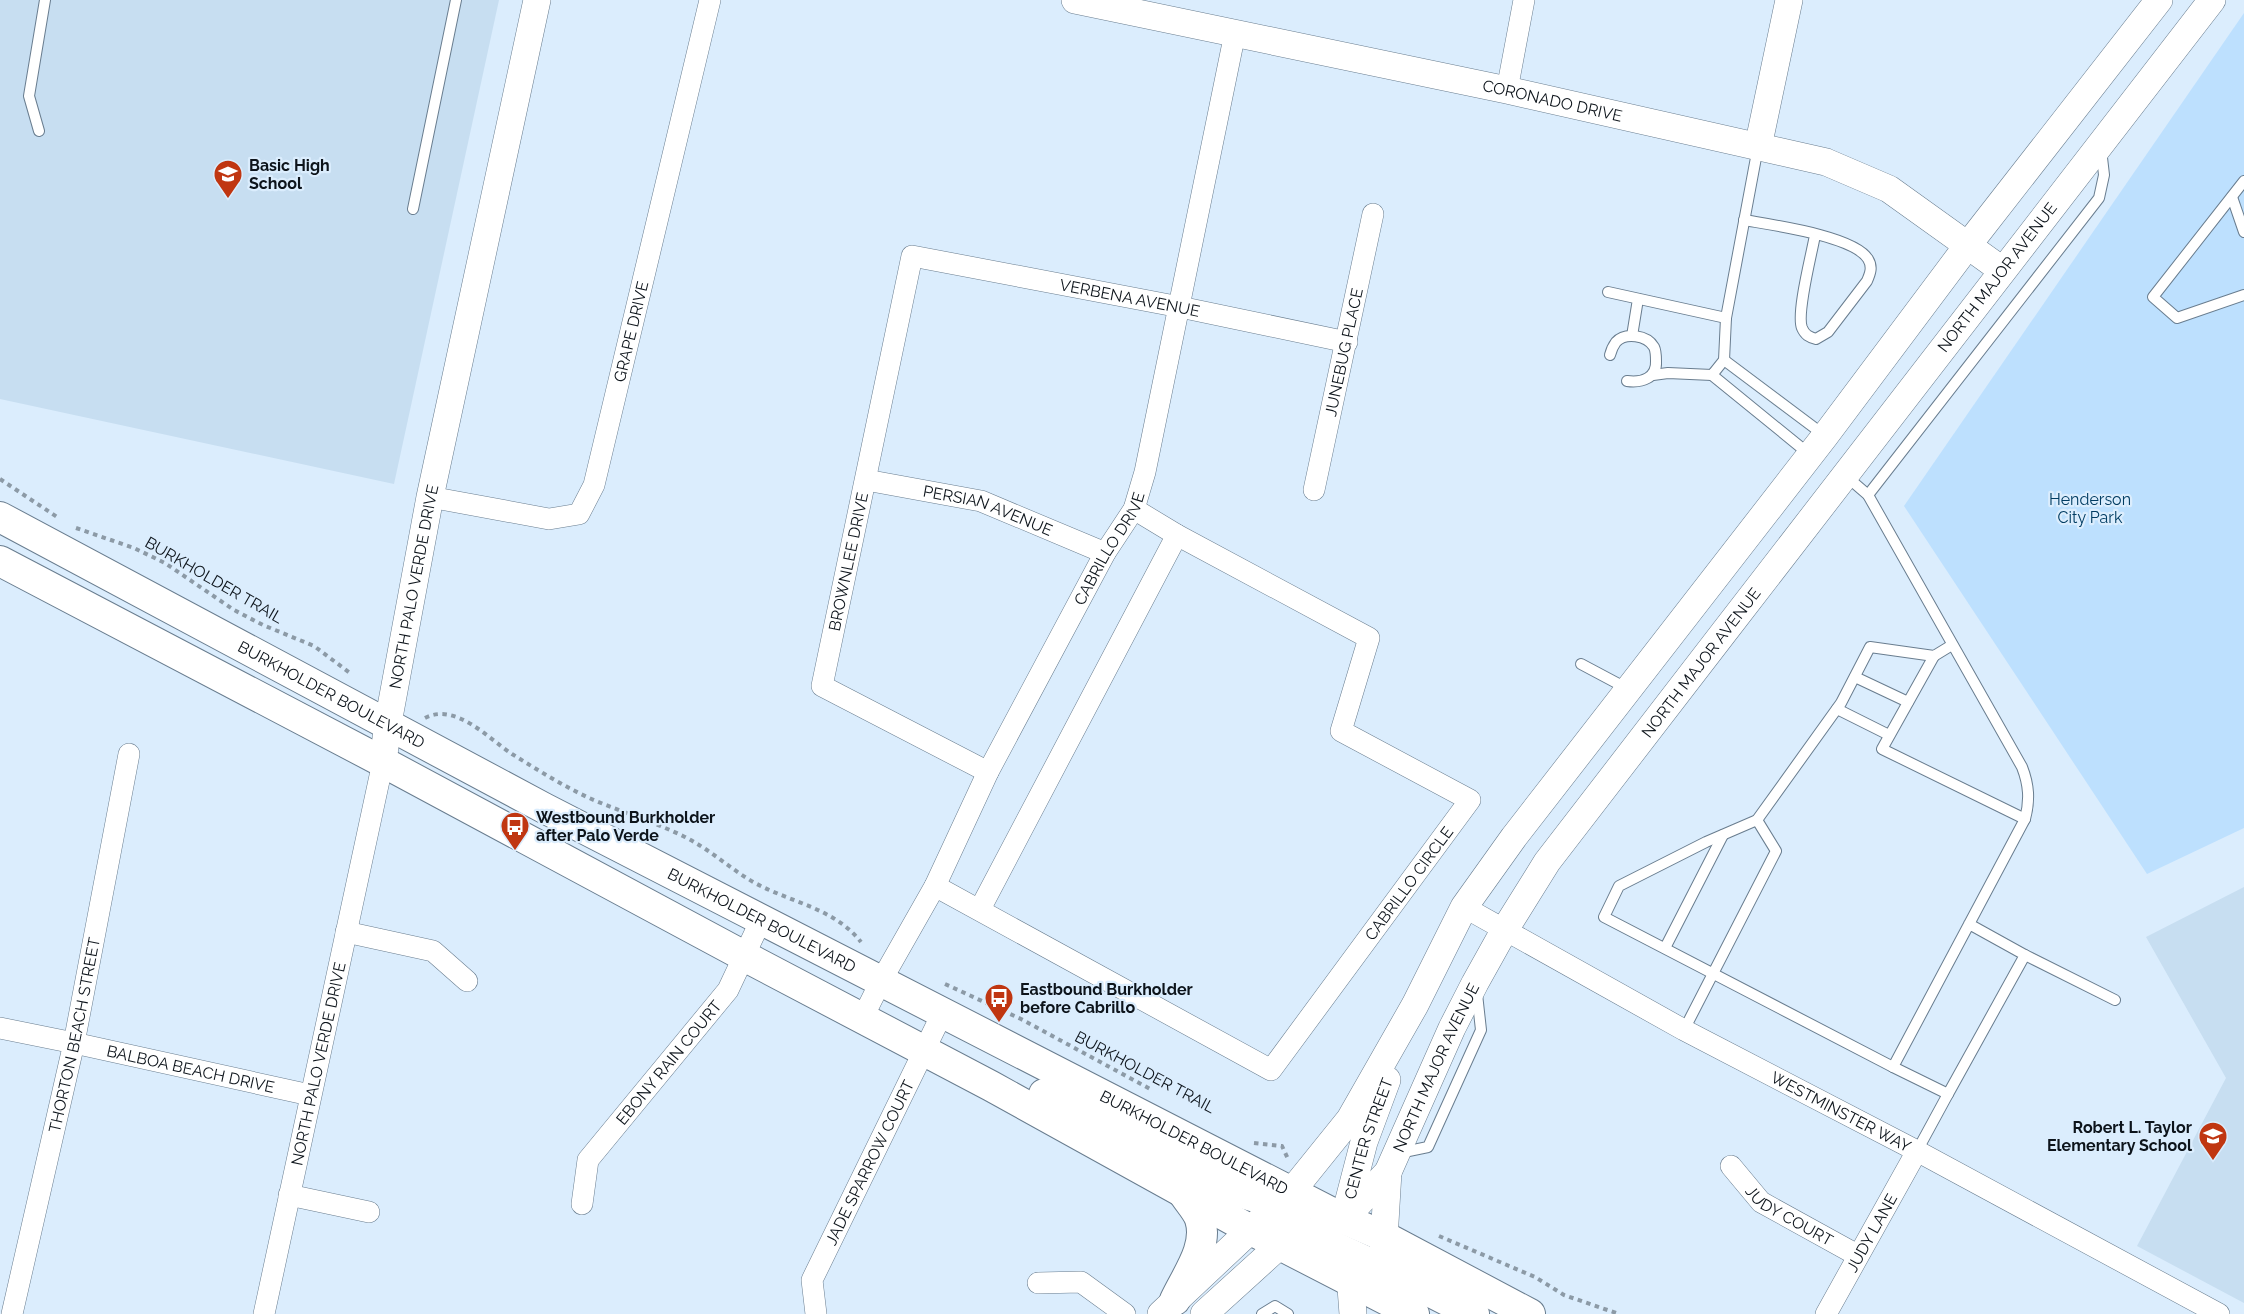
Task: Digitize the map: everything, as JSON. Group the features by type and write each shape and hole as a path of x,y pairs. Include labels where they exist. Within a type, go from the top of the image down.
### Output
{"main road":[{"name":"BURKHOLDER BOULEVARD","path":"0,517 544,807 942,1014 1287,1185"},
{"path":"0,561 991,1086 1251,1230 1348,1253 1384,1294"},
{"path":"991,1086 1047,1094 1227,1188 1287,1185 1344,1219 1383,1236 1530,1314"},
{"path":"1168,1307 1196,1260 1201,1239 1200,1220 1182,1191"},
{"path":"1294,1239 1351,1282 1384,1294 1414,1314"},
{"path":"1384,1294 1411,1282 1474,1314"}],"street":[{"name":"NORTH PALO VERDE DRIVE","path":"264,1314 383,762 388,723 430,497 537,0"},
{"name":"GRAPE DRIVE","path":"430,497 549,519 579,514 594,485 710,0"},
{"name":"CORONADO DRIVE","path":"1075,0 1507,90 1826,162 1889,189 2002,270"},
{"path":"1507,90 1524,0"},
{"path":"1758,147 1789,0"},
{"path":"1168,1307 1251,1230 1287,1185 1350,1119 1415,1005 1464,907 1514,837 2159,0"},
{"name":"NORTH MAJOR AVENUE","path":"1204,1314 1294,1239 1344,1219 1392,1163 1452,1028 1475,983 1547,862 2212,0"},
{"name":"CABRILLO DRIVE","path":"862,1019 935,886 988,772 1105,553 1134,509 1145,472 1235,33"},
{"name":"JUNEBUG PLACE","path":"1314,490 1347,342 1372,214"},
{"name":"VERBENA AVENUE","path":"912,256 1180,307 1347,342"},
{"name":"BROWNLEE DRIVE","path":"912,256 822,686 988,772"},
{"path":"1817,445 1846,476"},
{"name":"PERSIAN AVENUE","path":"866,480 981,501 1105,553"},
{"name":"CABRILLO CIRCLE","path":"935,886 1271,1070 1470,800 1341,731 1369,639 1177,535 1134,509"},
{"path":"980,909 1177,535"},
{"name":"THORTON BEACH STREET","path":"12,1314 74,1042 129,754"},
{"name":"WESTMINSTER WAY","path":"1464,907 1684,1030 1917,1151 2219,1314"},
{"name":"EBONY RAIN COURT","path":"582,1204 588,1160 728,990 761,920"},
{"path":"346,932 433,951 467,981"},
{"name":"CENTER STREET","path":"1353,1314 1344,1219 1364,1142 1415,1005"},
{"name":"JADE SPARROW COURT","path":"816,1314 812,1280 942,1014"},
{"name":"BALBOA BEACH DRIVE","path":"0,1028 35,1037 74,1042 310,1095"},
{"name":"JUDY LANE","path":"1826,1314 1917,1151"},
{"name":"CENTER STREET","path":"1384,1294 1383,1236 1392,1163"},
{"name":"JUDY COURT","path":"1731,1166 1761,1202 1857,1255"},
{"path":"289,1195 369,1212"},
{"path":"1038,1283 1081,1282 1125,1314"}],"lane":[{"path":"39,131 29,96 45,0"},
{"path":"413,209 456,0"},
{"path":"1868,495 2099,198 2104,175 2100,144"},
{"path":"1712,375 1724,360 1726,318 1758,147"},
{"path":"2244,181 2153,297 2177,318 2244,295"},
{"path":"2232,197 2244,232"},
{"path":"1744,219 1838,239 1867,256 1871,272 1867,281 1828,332 1816,339 1804,333 1800,318 1815,235"},
{"path":"1608,292 1726,318"},
{"path":"1632,336 1638,299"},
{"path":"1610,355 1617,341 1632,336 1641,337 1653,345 1656,352 1657,367 1653,375"},
{"path":"1724,360 1765,391 1817,445"},
{"path":"1627,381 1638,382 1653,375 1668,373 1712,375 1753,408 1817,445"},
{"path":"1753,408 1765,391"},
{"path":"1846,476 1868,495 2022,767 2029,793 2025,819 1893,1066"},
{"path":"1952,645 1934,656 1882,748 2025,819"},
{"path":"1934,656 1870,647 1837,709 1757,820 1619,886 1604,917 1948,1094"},
{"path":"1581,664 1628,689"},
{"path":"1855,677 1908,702"},
{"path":"1837,709 1889,735"},
{"path":"1684,1030 1776,851 1757,820"},
{"path":"1665,948 1723,835"},
{"path":"1969,924 2115,1000"},
{"path":"1917,1151 2025,955"},
{"path":"1262,1314 1275,1306 1288,1314"}],"path":[{"path":"0,479 61,520"},
{"name":"BURKHOLDER TRAIL","path":"69,525 135,548 165,563 234,610 262,625 314,646 350,673"},
{"path":"424,718 434,713 450,715 467,723 545,775 587,796 682,836 709,850 754,882 779,895 810,905 840,921 855,933 868,951"},
{"name":"BURKHOLDER TRAIL","path":"938,982 1021,1019 1154,1091"},
{"path":"1246,1141 1282,1146 1287,1185"},
{"path":"1432,1235 1443,1237 1489,1259 1535,1277 1564,1294 1619,1314"}],"shaded area":[{"name":"Basic High School","path":"0,0 499,0 394,484 0,399"},
{"name":"Robert L. Taylor Elementary School","path":"2244,887 2244,1303 2137,1246 2226,1078 2146,937"}],"green space":[{"name":"Henderson City Park","path":"2244,13 2244,828 2147,874 1904,506"}],"place":[{"name":"Basic High School","path":"228,200"},
{"name":"Westbound Burkholder after Palo Verde","path":"515,852"},
{"name":"Eastbound Burkholder before Cabrillo","path":"999,1024"},
{"name":"Robert L. Taylor Elementary School","path":"2213,1162"}]}
